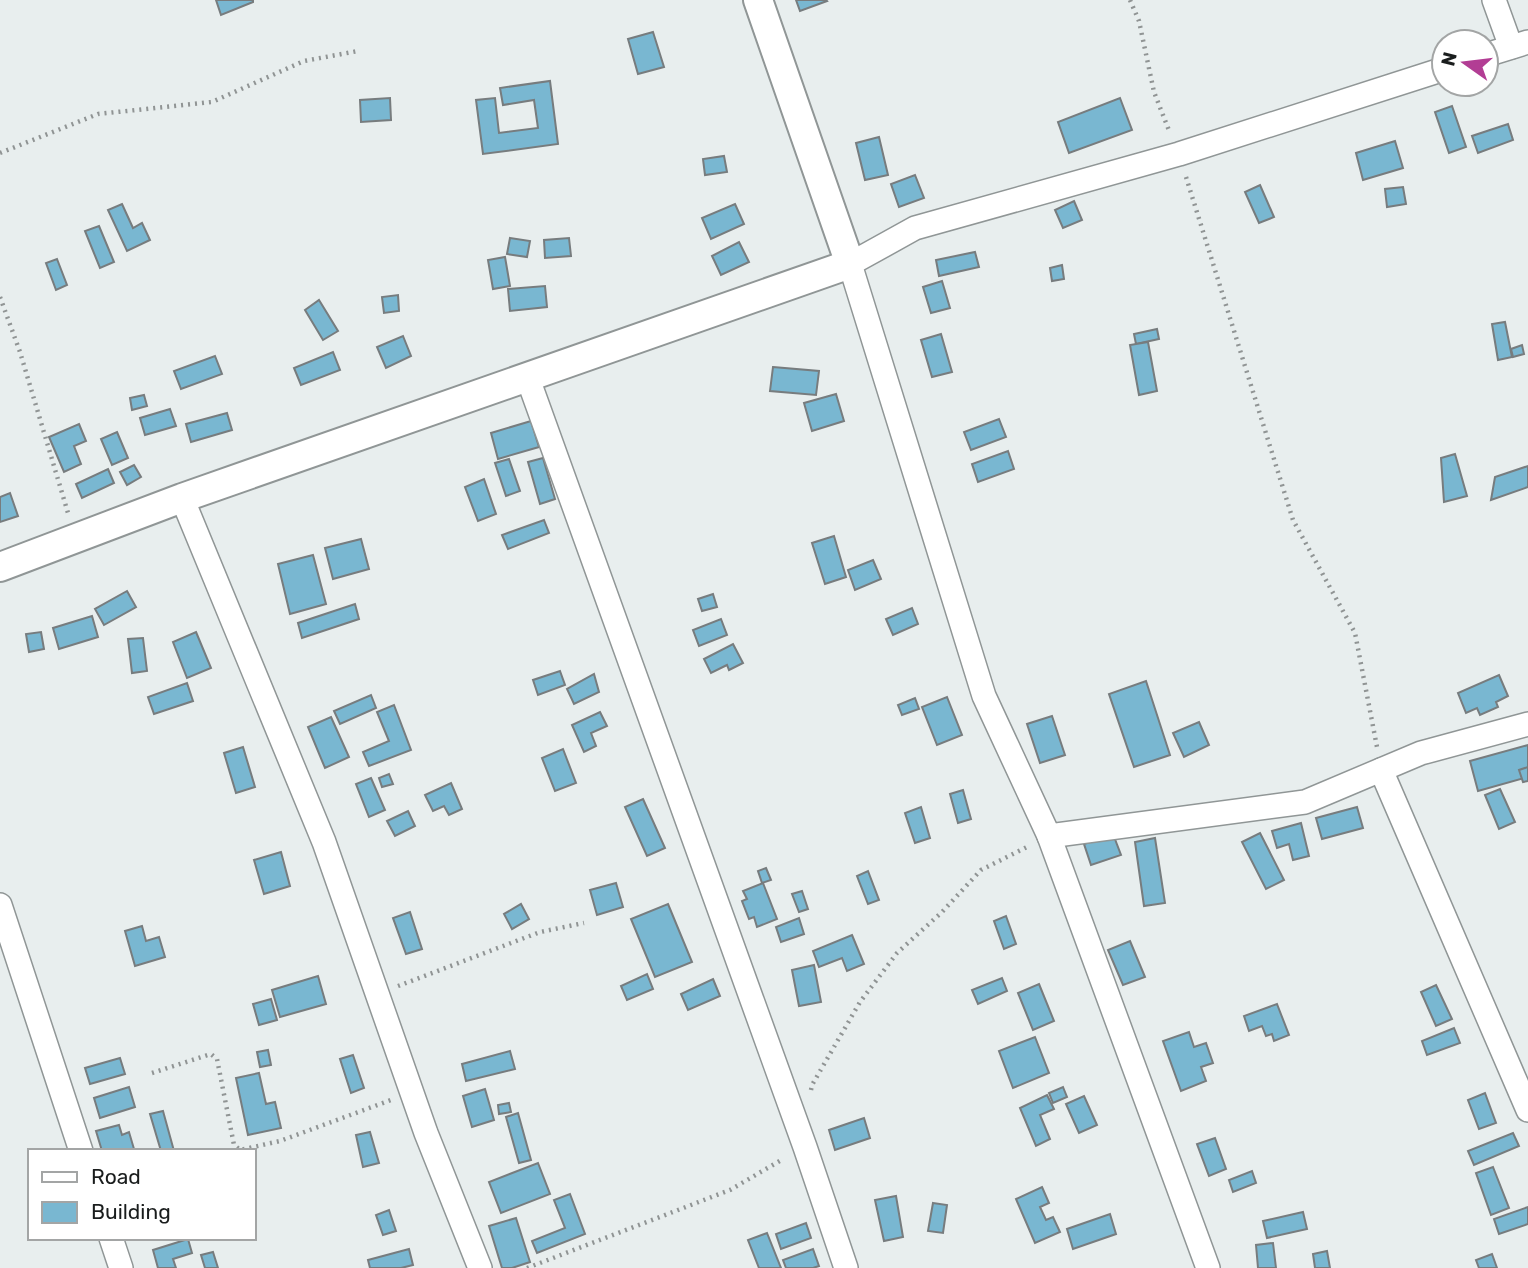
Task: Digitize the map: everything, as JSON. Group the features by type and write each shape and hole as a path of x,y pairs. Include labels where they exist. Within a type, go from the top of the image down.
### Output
{"street":[{"path":"758,0 850,264 984,696 1049,836 1208,1268"},
{"path":"1494,0 1520,44 1500,50"},
{"path":"0,567 182,498 850,264 915,228 1178,154 1430,73"},
{"path":"527,376 805,1147 846,1268"},
{"path":"182,498 324,842 412,1093 480,1268"},
{"path":"1049,836 1304,802 1421,753 1528,724"},
{"path":"1381,770 1522,1079 1528,1110"},
{"path":"0,905 80,1149"},
{"path":"112,1240 121,1268"}],"path":[{"path":"1130,0 1139,21 1154,92 1178,154 1293,520 1355,633 1381,770"},
{"path":"0,153 98,114 212,102 304,61 358,51"},
{"path":"0,297 20,352 76,538"},
{"path":"377,993 540,932 584,923"},
{"path":"152,1073 211,1054 217,1059 234,1144 239,1149"},
{"path":"244,1149 280,1141 412,1093"}],"building":[{"path":"216,0 253,0 253,2 221,15"},
{"path":"796,0 826,0 827,1 800,11"},
{"path":"653,32 664,67 638,74 628,39"},
{"path":"550,81 558,144 483,154 476,100 495,98 499,133 538,128 534,100 503,105 500,88"},
{"path":"390,98 391,120 361,122 360,100"},
{"path":"1120,98 1132,130 1069,153 1058,122"},
{"path":"1452,106 1466,147 1449,153 1435,112"},
{"path":"1508,124 1513,140 1478,153 1472,136"},
{"path":"879,137 888,175 865,180 856,143"},
{"path":"1395,141 1403,168 1363,180 1356,153"},
{"path":"724,156 727,172 705,175 703,159"},
{"path":"915,175 924,198 899,207 891,184"},
{"path":"1260,185 1274,217 1259,223 1245,192"},
{"path":"1403,187 1406,204 1387,207 1385,189"},
{"path":"1074,201 1082,220 1063,228 1055,210"},
{"path":"122,204 133,228 142,223 150,240 127,251 108,210"},
{"path":"735,204 744,224 711,239 702,218"},
{"path":"99,226 114,262 100,268 85,231"},
{"path":"510,238 530,241 527,257 507,254"},
{"path":"569,238 571,256 545,258 544,240"},
{"path":"739,242 749,262 721,275 712,256"},
{"path":"975,252 979,267 939,276 936,260"},
{"path":"505,257 510,286 493,289 488,260"},
{"path":"57,259 67,285 56,290 46,263"},
{"path":"1062,265 1064,279 1052,281 1050,268"},
{"path":"942,281 950,308 931,313 923,287"},
{"path":"545,286 547,307 510,311 508,289"},
{"path":"398,295 399,311 384,313 382,297"},
{"path":"319,300 338,331 323,340 305,310"},
{"path":"1505,322 1512,357 1498,360 1492,324"},
{"path":"1157,329 1159,339 1136,344 1134,334"},
{"path":"941,334 952,372 932,377 921,340"},
{"path":"403,336 411,356 386,368 377,347"},
{"path":"1148,342 1157,391 1139,395 1130,345"},
{"path":"1522,345 1524,354 1513,357 1511,349"},
{"path":"333,352 340,370 301,385 294,368"},
{"path":"215,356 222,374 181,389 174,371"},
{"path":"773,367 819,371 816,395 770,391"},
{"path":"836,394 844,421 812,431 804,403"},
{"path":"144,395 147,406 132,410 130,398"},
{"path":"170,409 176,426 145,435 140,418"},
{"path":"227,413 232,430 191,442 186,424"},
{"path":"999,419 1006,437 971,450 964,432"},
{"path":"531,421 539,447 498,459 491,433"},
{"path":"79,424 86,441 74,446 81,464 64,472 49,437"},
{"path":"117,432 128,458 112,465 101,439"},
{"path":"1008,451 1014,469 978,482 972,464"},
{"path":"1455,454 1467,496 1444,502 1441,458"},
{"path":"543,458 555,499 540,504 528,462"},
{"path":"509,459 520,491 506,496 495,463"},
{"path":"134,465 141,477 127,485 120,472"},
{"path":"1528,466 1528,487 1491,500 1495,477"},
{"path":"108,469 114,483 82,498 76,484"},
{"path":"484,479 496,514 478,521 465,487"},
{"path":"10,493 18,516 0,522 0,497"},
{"path":"544,520 549,533 508,549 502,535"},
{"path":"834,536 846,577 825,584 812,543"},
{"path":"361,539 369,569 333,579 325,548"},
{"path":"313,555 326,604 290,614 278,564"},
{"path":"873,560 881,579 855,590 848,570"},
{"path":"127,591 136,607 104,625 95,609"},
{"path":"713,594 717,607 702,611 698,599"},
{"path":"355,604 359,619 302,638 298,623"},
{"path":"912,608 918,624 893,635 886,619"},
{"path":"92,616 98,637 59,649 53,628"},
{"path":"721,619 727,635 699,646 693,630"},
{"path":"41,632 44,649 29,652 26,634"},
{"path":"196,632 211,668 187,678 173,642"},
{"path":"143,638 147,671 132,673 128,639"},
{"path":"733,644 743,663 729,670 727,665 711,673 704,659"},
{"path":"560,671 565,685 538,695 533,680"},
{"path":"594,674 599,692 574,704 567,689"},
{"path":"1499,675 1508,696 1496,702 1498,707 1480,715 1477,708 1466,713 1458,693"},
{"path":"1146,681 1170,755 1134,767 1109,694"},
{"path":"187,683 193,701 154,714 148,697"},
{"path":"371,695 376,708 340,724 334,711"},
{"path":"947,697 962,735 937,745 922,707"},
{"path":"915,698 919,709 902,715 898,705"},
{"path":"394,705 411,750 369,766 363,752 389,741 377,712"},
{"path":"600,712 607,726 591,733 596,746 584,752 572,725"},
{"path":"1052,716 1065,755 1040,763 1027,724"},
{"path":"331,717 349,757 325,768 308,727"},
{"path":"1199,722 1209,745 1184,757 1173,733"},
{"path":"1528,745 1528,777 1478,791 1470,761"},
{"path":"243,747 255,787 236,793 224,753"},
{"path":"563,749 576,783 555,791 542,758"},
{"path":"1528,767 1528,781 1523,782 1519,770"},
{"path":"389,774 393,784 382,787 379,778"},
{"path":"371,778 385,810 369,817 356,784"},
{"path":"451,783 462,809 449,815 444,806 433,811 425,795"},
{"path":"1500,789 1515,822 1499,829 1485,795"},
{"path":"963,790 971,819 958,823 950,794"},
{"path":"643,799 665,848 647,856 625,807"},
{"path":"921,807 930,838 915,843 905,813"},
{"path":"1357,807 1363,828 1322,839 1316,818"},
{"path":"408,811 415,826 395,836 387,821"},
{"path":"1301,823 1309,856 1293,860 1289,844 1277,848 1272,831"},
{"path":"1260,833 1284,880 1266,889 1242,842"},
{"path":"1113,834 1121,855 1091,865 1084,844"},
{"path":"1155,838 1165,903 1144,906 1135,842"},
{"path":"281,852 290,886 264,894 254,860"},
{"path":"766,868 771,880 762,883 758,871"},
{"path":"868,871 879,900 868,904 857,876"},
{"path":"616,883 623,907 597,915 590,890"},
{"path":"763,883 777,919 757,927 754,917 749,919 742,901 747,899 743,891"},
{"path":"802,891 808,909 799,912 792,894"},
{"path":"521,904 529,919 512,929 504,914"},
{"path":"668,904 692,962 655,977 631,919"},
{"path":"410,912 422,949 406,954 393,918"},
{"path":"1006,916 1016,944 1004,949 994,921"},
{"path":"799,918 804,934 781,942 776,927"},
{"path":"142,926 146,941 159,937 165,957 135,966 125,931"},
{"path":"852,935 864,964 847,971 842,958 819,967 813,951"},
{"path":"1130,941 1145,977 1123,985 1108,950"},
{"path":"814,965 821,1002 799,1006 792,970"},
{"path":"647,974 653,989 627,1000 621,986"},
{"path":"318,976 326,1004 280,1017 272,990"},
{"path":"1002,978 1007,991 978,1004 972,990"},
{"path":"713,979 720,996 688,1010 681,994"},
{"path":"1039,984 1054,1021 1033,1030 1018,993"},
{"path":"1436,985 1452,1019 1436,1026 1421,992"},
{"path":"271,999 277,1020 259,1025 253,1004"},
{"path":"1277,1004 1289,1035 1274,1041 1272,1034 1266,1036 1262,1026 1249,1031 1244,1016"},
{"path":"1454,1028 1460,1043 1427,1055 1422,1041"},
{"path":"1189,1032 1194,1047 1206,1043 1213,1063 1201,1067 1206,1081 1181,1091 1163,1041"},
{"path":"1035,1037 1049,1073 1013,1088 999,1051"},
{"path":"268,1050 271,1065 260,1067 257,1052"},
{"path":"510,1051 515,1069 466,1081 462,1064"},
{"path":"353,1055 364,1088 351,1093 340,1059"},
{"path":"120,1058 125,1074 90,1084 85,1068"},
{"path":"259,1073 266,1104 275,1102 281,1128 248,1135 236,1078"},
{"path":"129,1087 135,1107 100,1118 94,1098"},
{"path":"1063,1087 1067,1097 1053,1103 1049,1093"},
{"path":"485,1089 494,1120 472,1127 463,1096"},
{"path":"1485,1093 1496,1123 1479,1129 1468,1100"},
{"path":"1047,1095 1054,1109 1040,1115 1050,1139 1036,1146 1020,1108"},
{"path":"1084,1096 1097,1125 1079,1133 1066,1104"},
{"path":"509,1103 511,1112 499,1114 498,1105"},
{"path":"163,1111 173,1149 160,1149 150,1114"},
{"path":"518,1113 531,1160 519,1163 506,1117"},
{"path":"864,1118 870,1138 835,1150 829,1130"},
{"path":"119,1125 122,1135 129,1132 134,1149 101,1149 96,1131"},
{"path":"370,1132 379,1163 363,1167 356,1135"},
{"path":"1513,1133 1519,1146 1474,1165 1468,1151"},
{"path":"1215,1138 1226,1169 1209,1176 1197,1144"},
{"path":"538,1163 550,1194 501,1213 489,1182"},
{"path":"1493,1167 1509,1208 1491,1215 1476,1173"},
{"path":"1252,1171 1256,1183 1233,1192 1229,1180"},
{"path":"1042,1187 1049,1203 1040,1207 1046,1220 1053,1217 1060,1232 1035,1243 1016,1199"},
{"path":"570,1194 585,1234 537,1253 532,1241 565,1228 554,1200"},
{"path":"896,1196 903,1237 884,1241 875,1200"},
{"path":"933,1203 947,1205 943,1233 928,1231"},
{"path":"1528,1207 1528,1224 1499,1234 1494,1219"},
{"path":"389,1210 396,1231 383,1235 376,1215"},
{"path":"1303,1212 1307,1229 1267,1238 1263,1221"},
{"path":"1110,1214 1116,1234 1073,1249 1067,1229"},
{"path":"516,1218 530,1262 502,1268 489,1226"},
{"path":"806,1223 811,1238 781,1249 776,1234"},
{"path":"767,1233 781,1268 759,1268 748,1240"},
{"path":"188,1240 192,1253 173,1259 176,1268 158,1268 153,1250"},
{"path":"1273,1243 1276,1268 1258,1268 1256,1245"},
{"path":"409,1249 413,1265 401,1268 370,1268 368,1260"},
{"path":"813,1249 819,1266 786,1268 783,1260"},
{"path":"1327,1251 1330,1268 1315,1268 1313,1254"},
{"path":"213,1252 218,1268 205,1268 201,1255"},
{"path":"1492,1254 1497,1268 1479,1268 1476,1260"}]}
